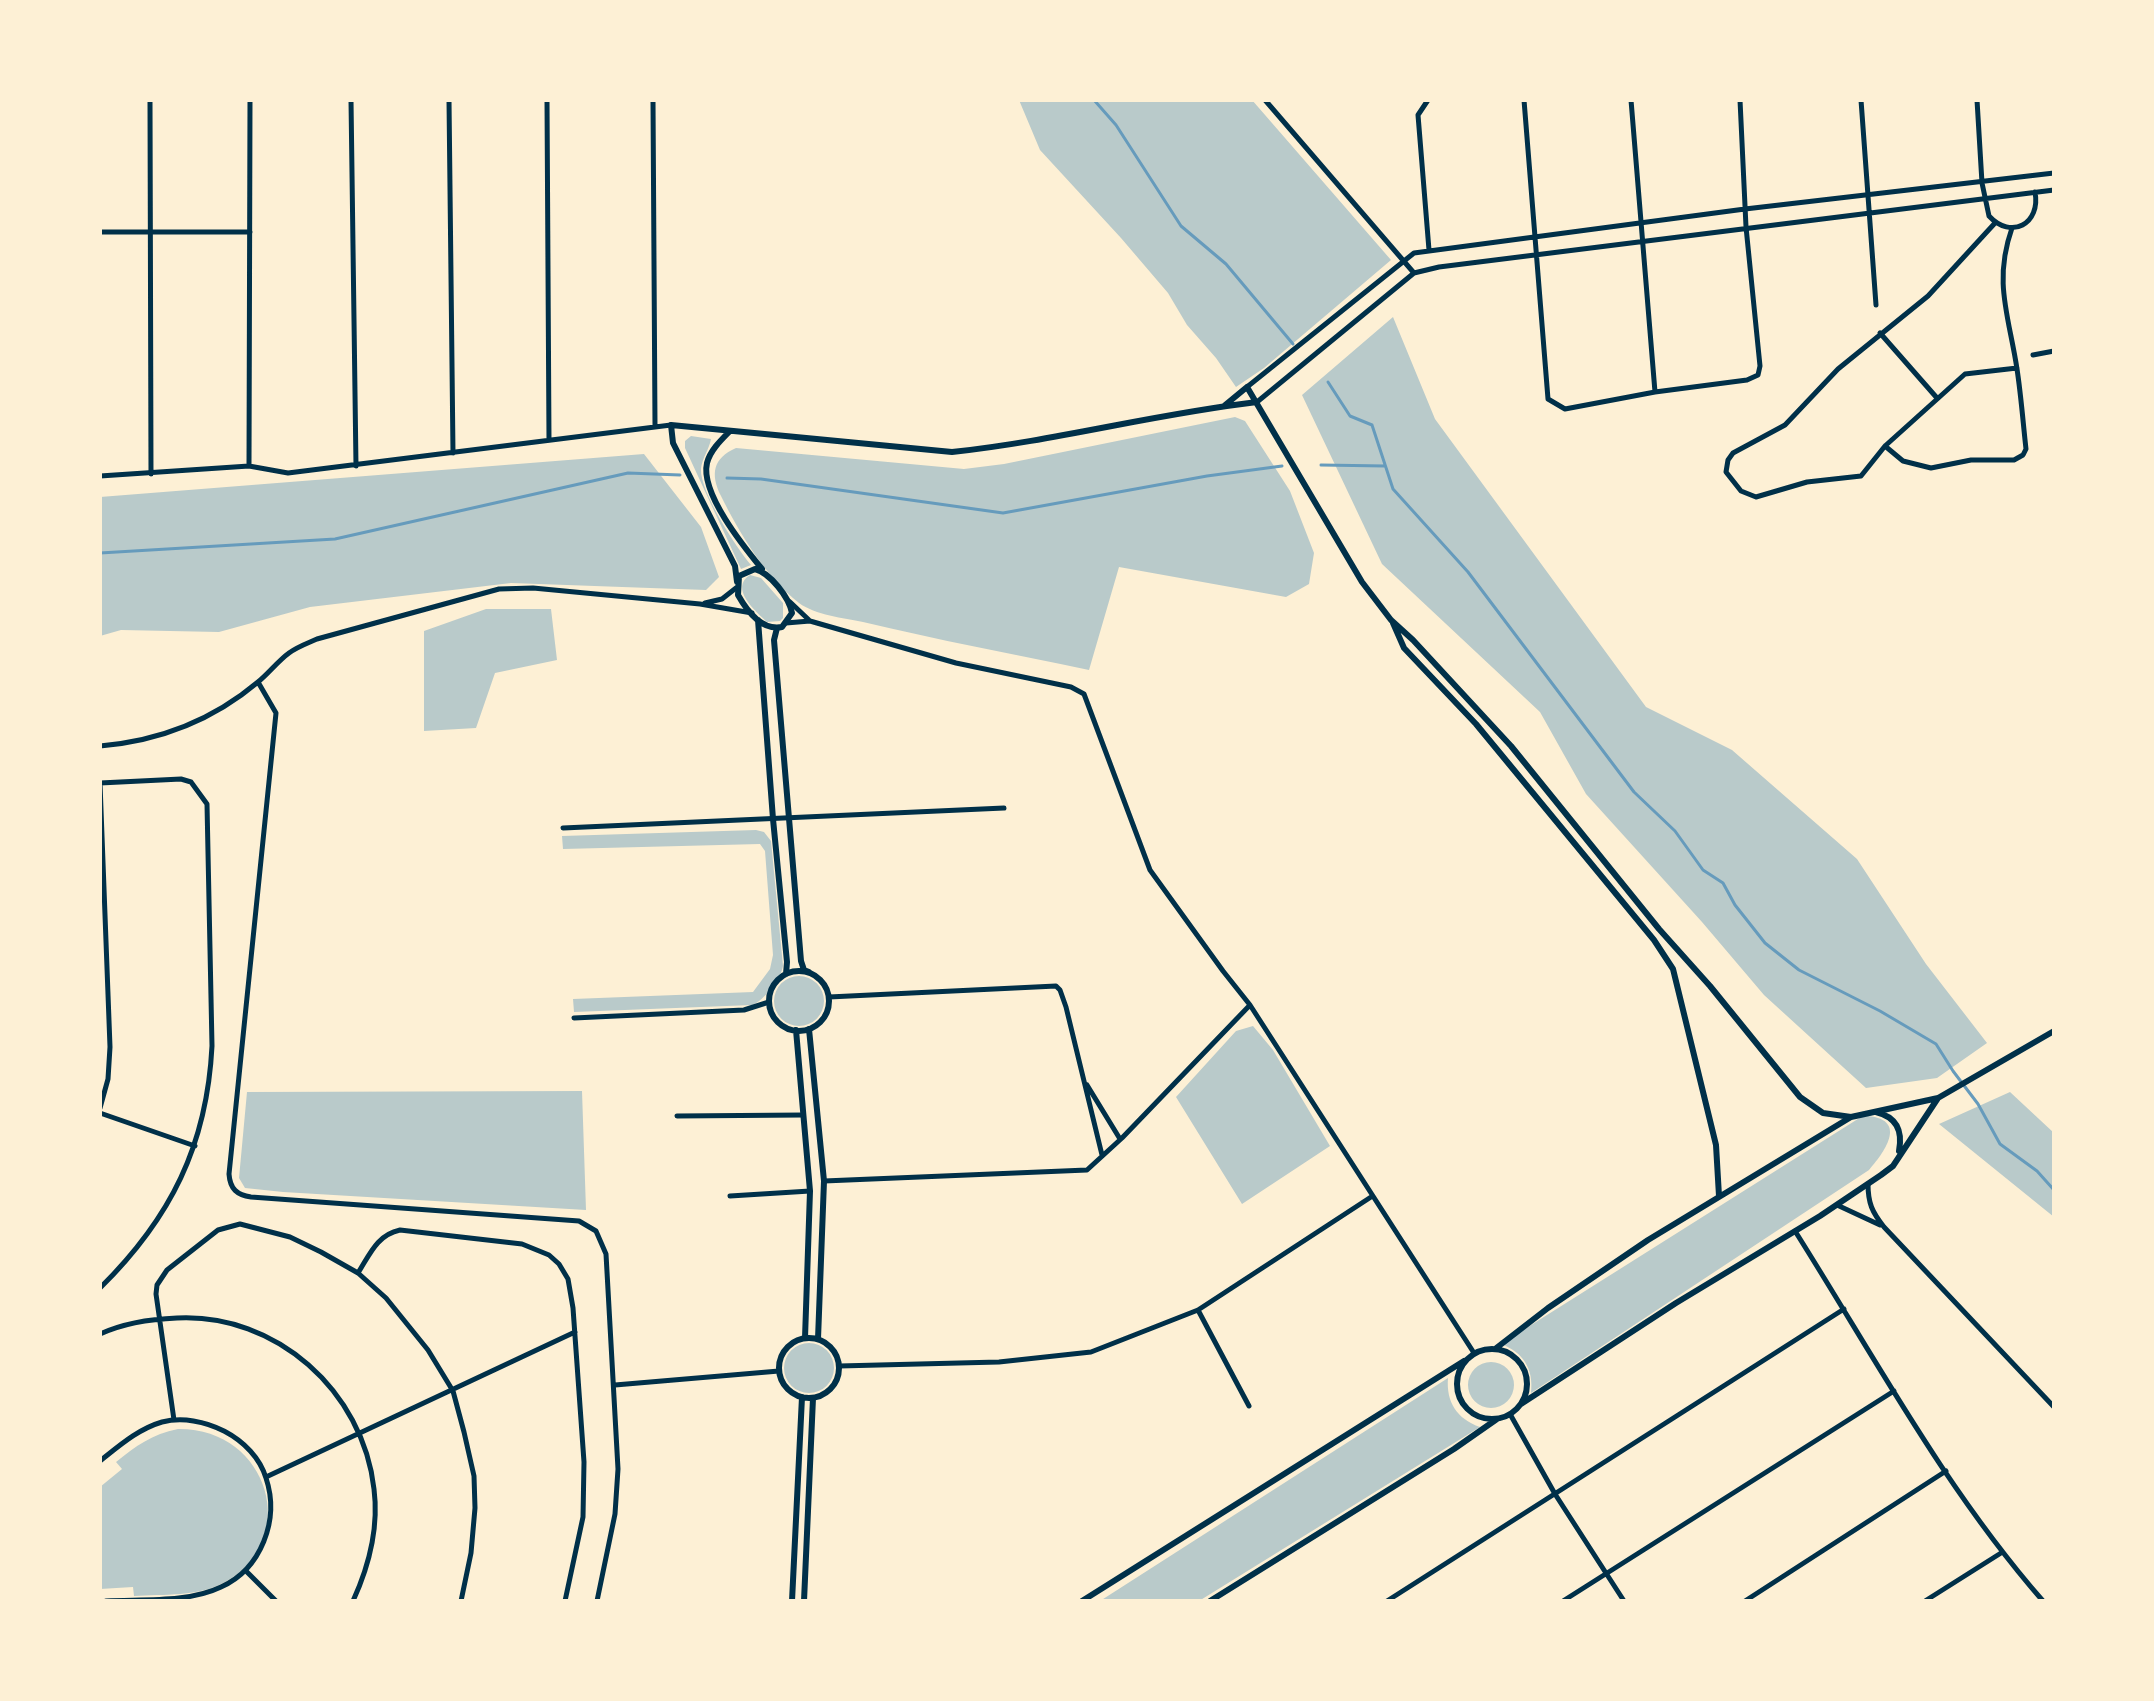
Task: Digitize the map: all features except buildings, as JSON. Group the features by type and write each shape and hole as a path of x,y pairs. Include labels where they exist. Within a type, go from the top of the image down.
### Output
{"street":[{"path":"150,100 151,474"},
{"path":"249,466 250,100"},
{"path":"351,100 356,466"},
{"path":"449,100 453,453"},
{"path":"547,100 549,440"},
{"path":"653,100 655,425"},
{"path":"1265,100 1414,273"},
{"path":"1428,100 1418,115 1429,250"},
{"path":"1524,100 1534,255 1548,399 1565,409 1655,392 1747,380 1758,375 1760,366 1746,227 1740,100"},
{"path":"1631,100 1655,392"},
{"path":"1861,100 1876,305"},
{"path":"1977,100 1982,183 1989,216 1995,223 2012,228 2021,226 2034,214 2037,206 2035,192"},
{"path":"1224,406 1414,253 1639,222 2054,173"},
{"path":"100,476 249,466 288,473 655,425 952,452 1062,436 1257,402 1414,273 1641,240 1870,215 1984,197 2054,190"},
{"path":"1995,223 1928,296 1838,369 1785,425 1733,453 1726,472 1741,491 1756,497 1807,482 1861,476 1885,446 1965,374 2017,368"},
{"path":"1885,446 1903,461 1931,468 1971,460 2019,458 2026,449 2003,282 2003,255 2012,228"},
{"path":"100,232 250,232"},
{"path":"1880,333 1937,398"},
{"path":"2033,355 2054,351"},
{"path":"1247,387 1362,582 1391,620 1511,746 1800,1097 1823,1113 1851,1117"},
{"path":"671,425 673,443 735,566 741,602 767,628 810,621 956,663 1071,687 1084,694 1150,870 1250,1005 1474,1353"},
{"path":"729,432 720,440 708,462 708,483 734,535 789,601 810,621"},
{"path":"700,604 722,599 737,585 739,576 749,570 764,572"},
{"path":"100,746 118,745 184,727 217,712 258,682 290,652 317,639 499,589 533,588 700,604 752,613"},
{"path":"786,623 792,613 789,601"},
{"path":"758,620 786,974"},
{"path":"1391,620 1404,648 1476,724 1654,940 1673,969 1716,1145 1719,1196"},
{"path":"777,628 774,640 801,961 804,970 809,972 819,978 827,987 829,997 824,1017 809,1029 796,1030 777,1021 769,1002 771,990 777,980 786,974 809,972"},
{"path":"258,682 276,713 229,1174 231,1185 241,1196 579,1221 596,1231 606,1254 618,1469 615,1514 597,1601"},
{"path":"100,1288 156,1224 179,1185 195,1146 211,1080 212,1046 208,810 199,791 191,782 181,779 100,783 110,1047 108,1079 100,1111 195,1146"},
{"path":"563,828 1004,808"},
{"path":"829,997 1056,986 1066,1007 1102,1155"},
{"path":"574,1018 744,1010 769,1002"},
{"path":"824,1181 1087,1170 1250,1005"},
{"path":"809,1029 824,1181 818,1339"},
{"path":"796,1030 810,1191 805,1338"},
{"path":"1495,1349 1548,1308 1635,1249 1851,1117 1938,1098 2054,1031"},
{"path":"1083,1077 1102,1114 1120,1139"},
{"path":"1214,1600 1497,1419 1510,1414 1676,1303 1868,1184 1893,1166 1898,1154 1938,1098"},
{"path":"1874,1111 1887,1115 1896,1123 1900,1133 1898,1154"},
{"path":"677,1116 803,1115"},
{"path":"1868,1184 1872,1213 2054,1407"},
{"path":"730,1196 810,1191"},
{"path":"839,1366 999,1362 1091,1352 1198,1310 1371,1197"},
{"path":"1837,1205 1884,1227"},
{"path":"174,1420 157,1285 167,1270 218,1230 231,1225 252,1225 290,1237 358,1273 408,1322 453,1391 474,1476 471,1553 461,1601"},
{"path":"358,1273 378,1241 400,1230 522,1244 549,1255 559,1264 568,1279 575,1332 584,1462 583,1517 565,1601"},
{"path":"1795,1231 1946,1471 2001,1553 2043,1601"},
{"path":"1387,1601 1844,1309"},
{"path":"1198,1310 1249,1406"},
{"path":"100,1334 141,1321 159,1319 190,1317 221,1321 251,1329 279,1342 327,1382 360,1434 374,1489 372,1546 353,1601"},
{"path":"266,1477 575,1332"},
{"path":"805,1338 818,1339 836,1354 838,1377 824,1394 813,1398 802,1397 791,1392 783,1382 779,1371 780,1359 794,1342 805,1338"},
{"path":"1082,1601 1474,1353 1495,1349 1511,1354 1522,1364 1527,1378 1521,1404"},
{"path":"1464,1361 1457,1376 1457,1390 1462,1403 1471,1413 1497,1419"},
{"path":"615,1385 779,1371"},
{"path":"1563,1601 1894,1391"},
{"path":"792,1601 802,1397"},
{"path":"804,1601 813,1398"},
{"path":"1510,1414 1555,1494 1624,1601"},
{"path":"100,1461 149,1427 174,1420 190,1420 220,1429 248,1450 266,1477 271,1501 270,1520 256,1557 246,1571 232,1582 202,1594 106,1601"},
{"path":"1745,1601 1946,1471"},
{"path":"1925,1601 2001,1553"},
{"path":"246,1571 276,1601"}],"shaded area":[{"path":"1019,100 1252,100 1391,260 1264,368 1236,387 1187,325 1168,293 1040,150"},
{"path":"1393,317 1435,419 1646,707 1732,750 1857,859 1926,964 1987,1043 1937,1078 1866,1088 1764,995 1586,794 1540,712 1382,564 1302,395"},
{"path":"1235,417 1245,421 1290,491 1314,553 1309,584 1286,597 1119,567 1089,670 830,616 806,607 775,580 754,554 715,481 718,462 736,448 964,469 1004,464"},
{"path":"691,436 711,439 701,469 702,479 720,519 751,565 741,569 685,448 685,441"},
{"path":"644,454 701,527 719,577 706,590 511,583 310,607 219,632 121,630 100,636 100,497"},
{"path":"750,575 761,578 783,603 783,618 780,621 767,622 746,599 742,586"},
{"path":"486,609 551,609 557,660 495,673 476,728 424,731 424,631"},
{"path":"764,832 771,841 783,966 767,994 752,1005 574,1012 573,999 753,992 770,969 773,955 765,851 760,844 563,849 562,836"},
{"path":"799,976 817,983 824,1001 817,1019 799,1026 781,1019 774,1001 781,983"},
{"path":"1253,1026 1273,1050 1330,1146 1242,1204 1176,1097 1236,1031"},
{"path":"582,1091 586,1210 283,1192 245,1188 239,1178 247,1092"},
{"path":"2010,1092 2054,1133 2054,1217 1939,1124"},
{"path":"1861,1117 1880,1119 1890,1131 1886,1147 1869,1170 1531,1393 1531,1376 1525,1362 1501,1344"},
{"path":"809,1343 827,1350 834,1368 827,1386 809,1393 791,1386 784,1368 791,1350"},
{"path":"1491,1362 1507,1369 1514,1385 1507,1401 1491,1408 1475,1401 1468,1385 1475,1369"},
{"path":"1448,1378 1451,1402 1459,1414 1480,1427 1199,1601 1100,1601"},
{"path":"178,1429 209,1434 235,1447 253,1466 264,1489 268,1515 263,1540 249,1563 215,1587 181,1594 134,1596 133,1587 100,1589 100,1487 122,1469 116,1462 130,1451 152,1437"}],"waterway":[{"path":"1094,100 1116,125 1181,226 1226,264 1293,344"},
{"path":"1328,382 1350,416 1372,425 1393,489 1468,572 1634,792 1675,831 1703,870 1723,883 1735,905 1765,943 1799,970 1880,1011 1936,1044 1978,1104 2000,1144 2037,1171 2054,1190"},
{"path":"1321,465 1385,466"},
{"path":"727,478 761,479 1003,513 1207,476 1282,466"},
{"path":"100,553 335,539 628,473 680,475"}]}
